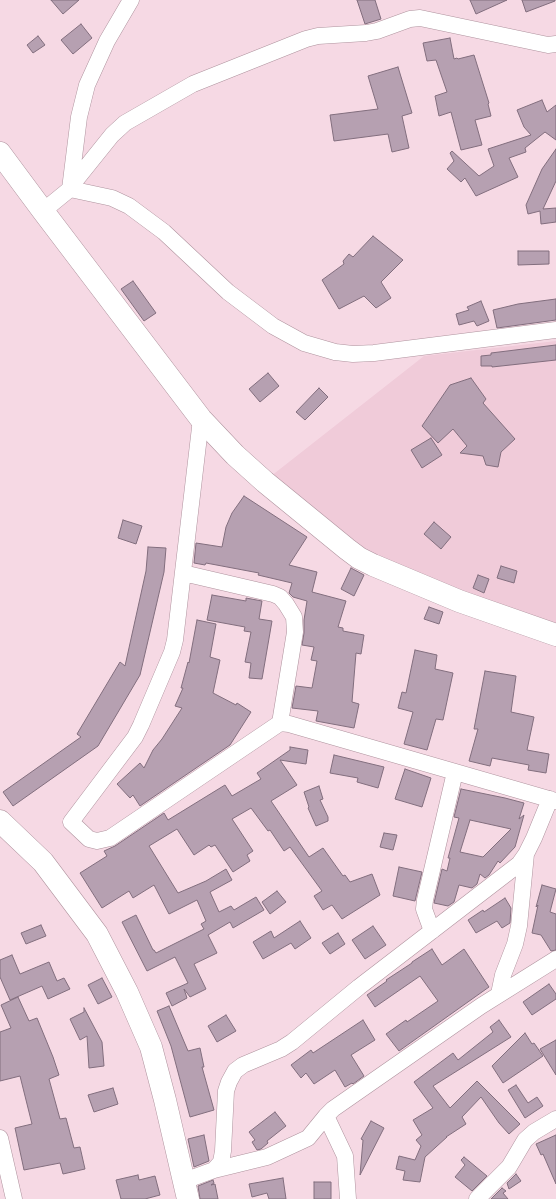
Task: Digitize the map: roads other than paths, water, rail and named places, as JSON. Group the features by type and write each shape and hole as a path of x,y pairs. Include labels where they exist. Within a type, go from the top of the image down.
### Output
{"street":[{"path":"70,188 79,117 87,84 107,41 131,0"},
{"path":"42,211 70,188 112,135 125,123 193,84 306,39 318,36 377,31 410,19 420,18 548,45 556,44"},
{"path":"0,153 42,211 202,419 235,455 265,482 360,558 372,565 459,602 556,635"},
{"path":"70,188 107,197 129,206 164,232 228,292 273,326 304,343 335,352 353,354 374,353 556,330"},
{"path":"0,821 43,862 97,934 127,992 151,1047 186,1190 214,1170 221,1162 223,1151 226,1091 235,1071 243,1066 281,1050 292,1042 360,987 519,864 526,854 553,800 289,724 280,723 110,838 97,841 89,839 71,822 135,737 172,652 175,640 202,419"},
{"path":"183,573 274,594 280,597 286,604 294,617 295,632 280,723"},
{"path":"432,931 424,909 425,900 455,772"},
{"path":"499,994 503,975 515,944 519,926 526,854"},
{"path":"214,1170 267,1157 308,1138 333,1109 499,994 556,959"},
{"path":"326,1116 345,1156 348,1199"},
{"path":"477,1199 509,1167 525,1140 534,1132 556,1119"},
{"path":"0,1138 9,1196"}]}
